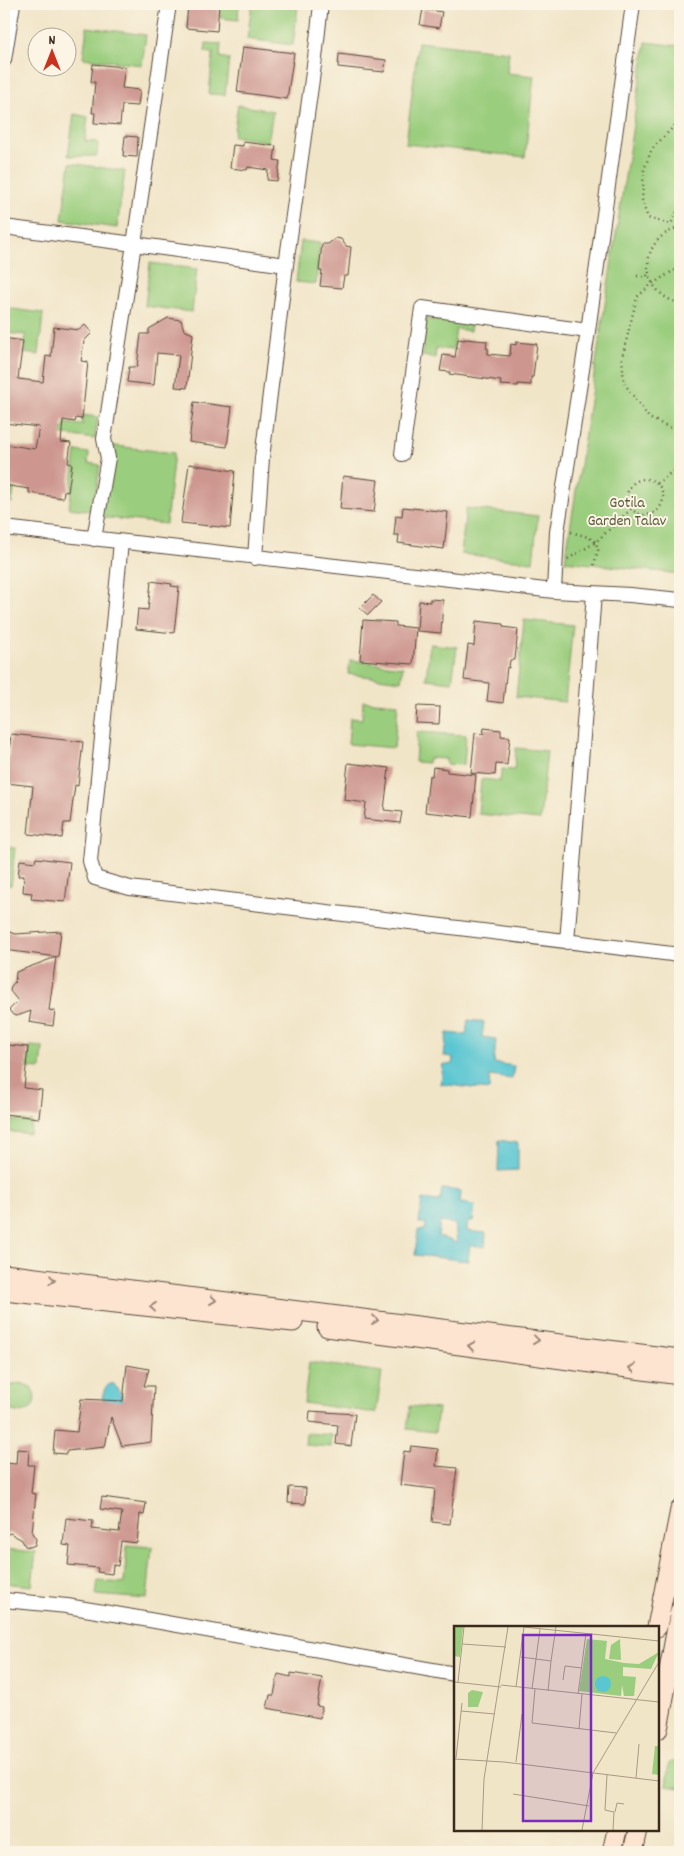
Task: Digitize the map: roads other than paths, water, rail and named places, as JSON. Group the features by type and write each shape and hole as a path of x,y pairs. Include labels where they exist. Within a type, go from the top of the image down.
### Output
{"main road":[{"path":"4,1274 680,1359"},
{"path":"4,1291 303,1323 680,1375"},
{"path":"657,1626 680,1510"},
{"path":"659,1716 680,1611"},
{"path":"612,1852 617,1831"},
{"path":"633,1852 638,1831"}],"street":[{"path":"4,60 13,4"},
{"path":"94,539 108,458 104,439 169,4"},
{"path":"256,558 262,458 321,4"},
{"path":"554,591 557,532 588,331 633,4"},
{"path":"4,227 286,265"},
{"path":"402,454 422,308 588,331"},
{"path":"4,528 554,591 680,600"},
{"path":"121,542 90,861 95,878 130,888 680,955"},
{"path":"567,942 594,594"},
{"path":"4,1600 67,1606 454,1674"}],"water":[{"path":"468,1020 484,1022 482,1037 496,1039 494,1063 514,1066 512,1079 490,1076 489,1090 441,1084 443,1064 452,1065 453,1057 444,1056 447,1033 466,1035"},
{"path":"499,1140 518,1143 518,1170 498,1171"},
{"path":"442,1189 461,1191 460,1203 475,1205 473,1221 468,1221 467,1231 486,1233 485,1247 470,1245 468,1261 415,1255 418,1230 425,1230 426,1224 419,1223 422,1199 440,1201","holes":["440,1222 455,1224 457,1243 438,1236"]},
{"path":"110,1384 114,1384 123,1401 110,1403 102,1398 105,1388"}],"park label":[{"name":"Gotila Garden Talav","path":"627,512"}]}
